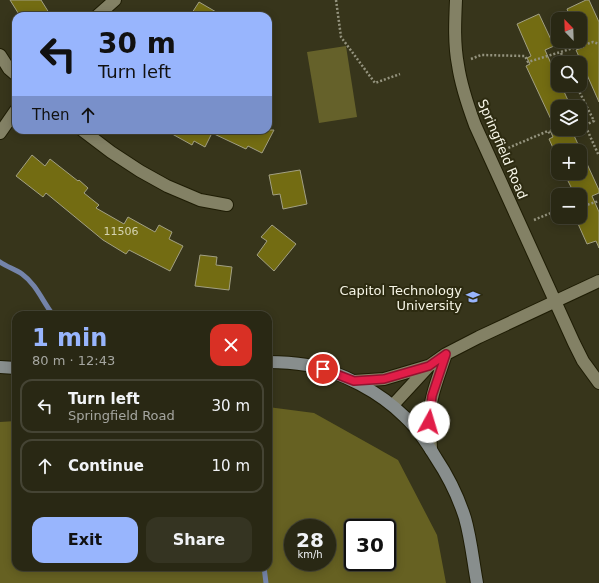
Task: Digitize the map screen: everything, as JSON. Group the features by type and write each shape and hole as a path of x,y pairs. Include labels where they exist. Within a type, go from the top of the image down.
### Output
{"street":[{"path":"101,12 115,0"},
{"name":"Springfield Road","path":"456,0 455,42 458,65 475,125 574,343 583,361 599,383"},
{"path":"0,55 12,70"},
{"path":"0,133 12,116"},
{"path":"87,134 122,160 167,186 200,200 227,205"},
{"path":"393,405 429,366 446,354 599,281"},
{"path":"431,450 429,422 432,396 446,354"},
{"path":"272,362 307,365 323,369 354,381 393,405 406,417 443,468 452,486 465,518 476,583"},
{"path":"354,381 384,379 429,366"},
{"path":"0,367 12,368"}],"path":[{"path":"336,0 341,37 375,83 400,74"},
{"path":"458,65 481,55 525,56 528,62 593,42 599,44"},
{"path":"587,107 594,121 587,124"},
{"path":"587,129 599,156"},
{"path":"489,157 548,130 551,134"},
{"path":"587,205 599,201"},
{"path":"520,226 551,213"}],"shaded area":[{"path":"346,46 357,117 319,123 307,52"},
{"path":"272,408 314,413 398,460 437,535 446,583 0,583 0,422 12,421 12,571 272,571"}],"building":[{"path":"10,0 41,0 48,12 18,12"},
{"path":"589,0 599,22 599,102 587,75 587,56 579,56 576,50 587,48 587,12 568,12 567,9"},
{"path":"199,2 216,12 193,12"},
{"path":"539,14 551,40 551,47 545,50 551,63 551,92 564,92 568,100 551,100 551,119 526,66 530,64 527,58 531,56 517,24"},
{"path":"172,134 212,134 205,147 194,141 192,145"},
{"path":"214,134 272,134 262,153 248,146 246,149"},
{"path":"574,136 578,144 551,144 549,139 553,137"},
{"path":"32,155 45,166 50,159 78,181 79,180 88,188 84,193 99,205 96,208 124,224 128,217 155,232 159,225 172,232 169,239 183,246 170,271 129,250 126,254 103,240 46,193 43,197 16,176"},
{"path":"587,164 599,190 599,193 592,196 599,212 599,248 596,241 587,244 578,224 587,224 587,188 572,188 568,180 587,180"},
{"path":"300,170 307,204 283,209 280,194 273,195 269,175"},
{"path":"272,225 296,244 274,271 257,255 267,241 261,237"},
{"path":"200,255 217,257 216,265 232,267 229,290 195,286"}],"waterway":[{"path":"0,262 27,278 50,311"},
{"path":"264,571 266,583"}],"place":[{"name":"Capitol Technology University","path":"473,297"}],"route":[{"path":"323,369 354,381 368,381 384,379 429,366 446,354 432,396 429,422"}]}
